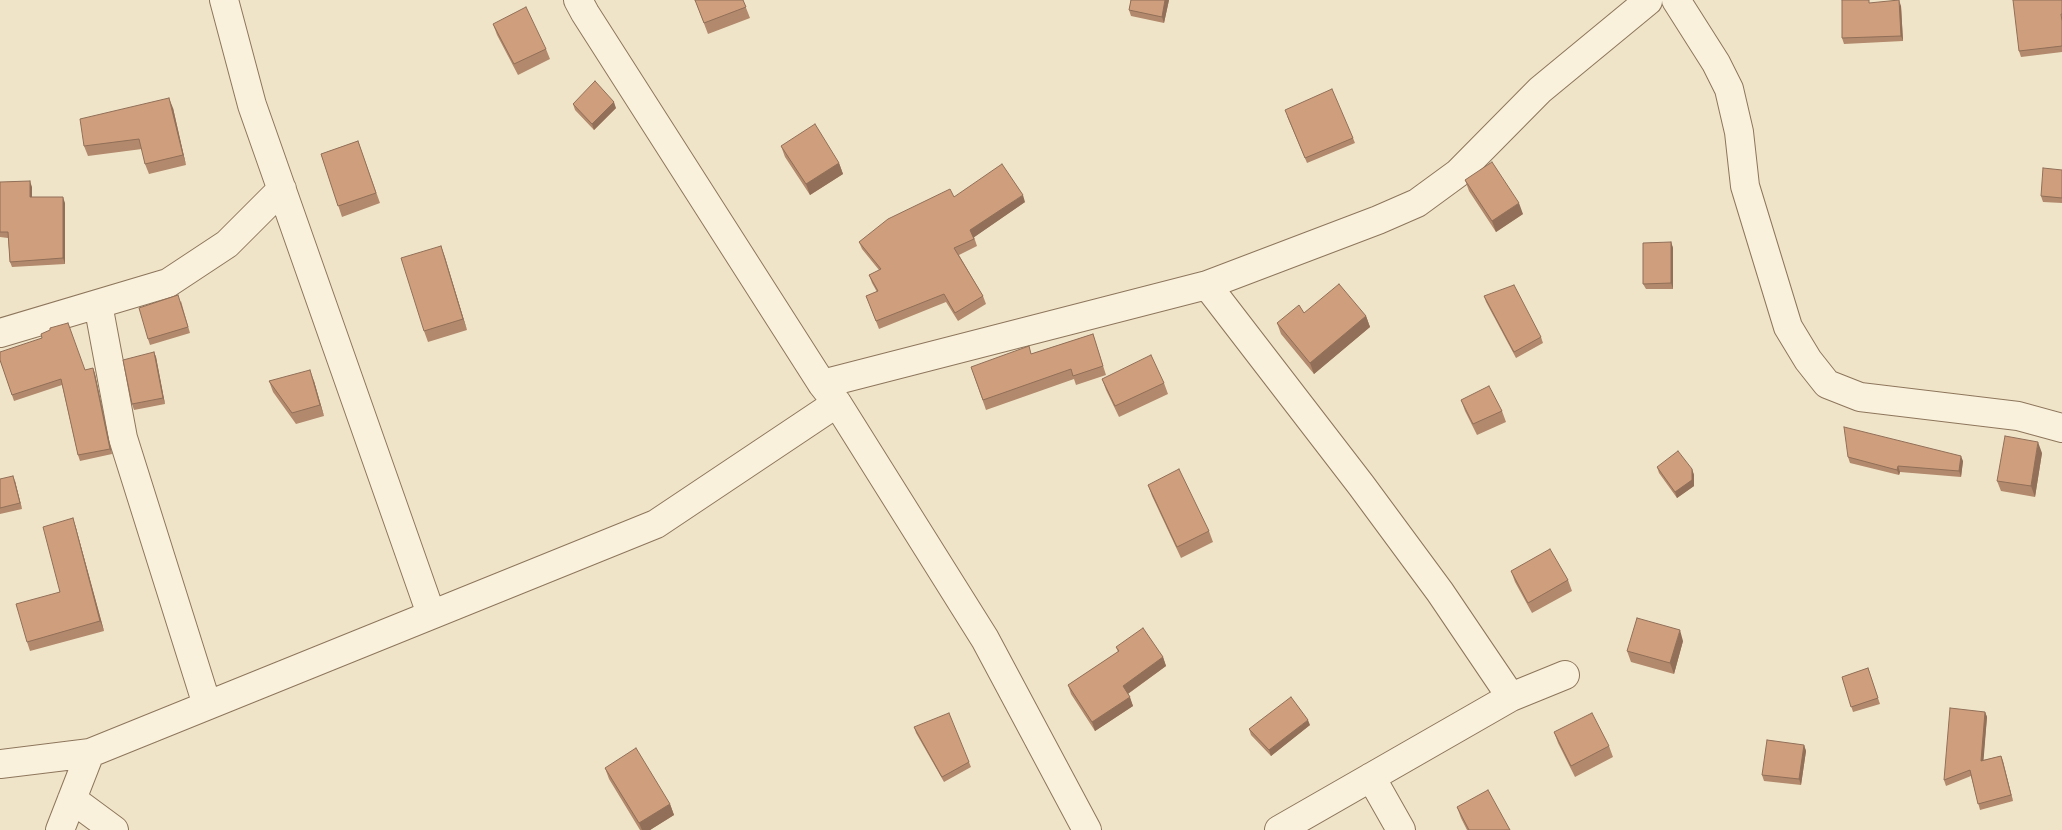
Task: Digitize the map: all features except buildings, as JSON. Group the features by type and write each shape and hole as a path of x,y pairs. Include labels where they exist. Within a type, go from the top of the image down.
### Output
{"street":[{"path":"224,0 252,105 431,614"},
{"path":"578,0 986,639 1087,830"},
{"path":"0,764 90,752 656,524 830,393 1207,286 1378,220 1417,202 1458,172 1540,90 1649,0"},
{"path":"1676,0 1716,62 1729,89 1739,132 1746,186 1788,328 1808,360 1827,384 1860,397 2018,416 2062,428"},
{"path":"0,333 168,283 227,244 282,189"},
{"path":"1207,286 1361,485 1440,592 1511,697"},
{"path":"98,304 124,438 207,705"},
{"path":"1279,830 1511,697 1565,675"},
{"path":"60,830 90,752"},
{"path":"1372,777 1400,830"},
{"path":"72,798 114,830"}]}
